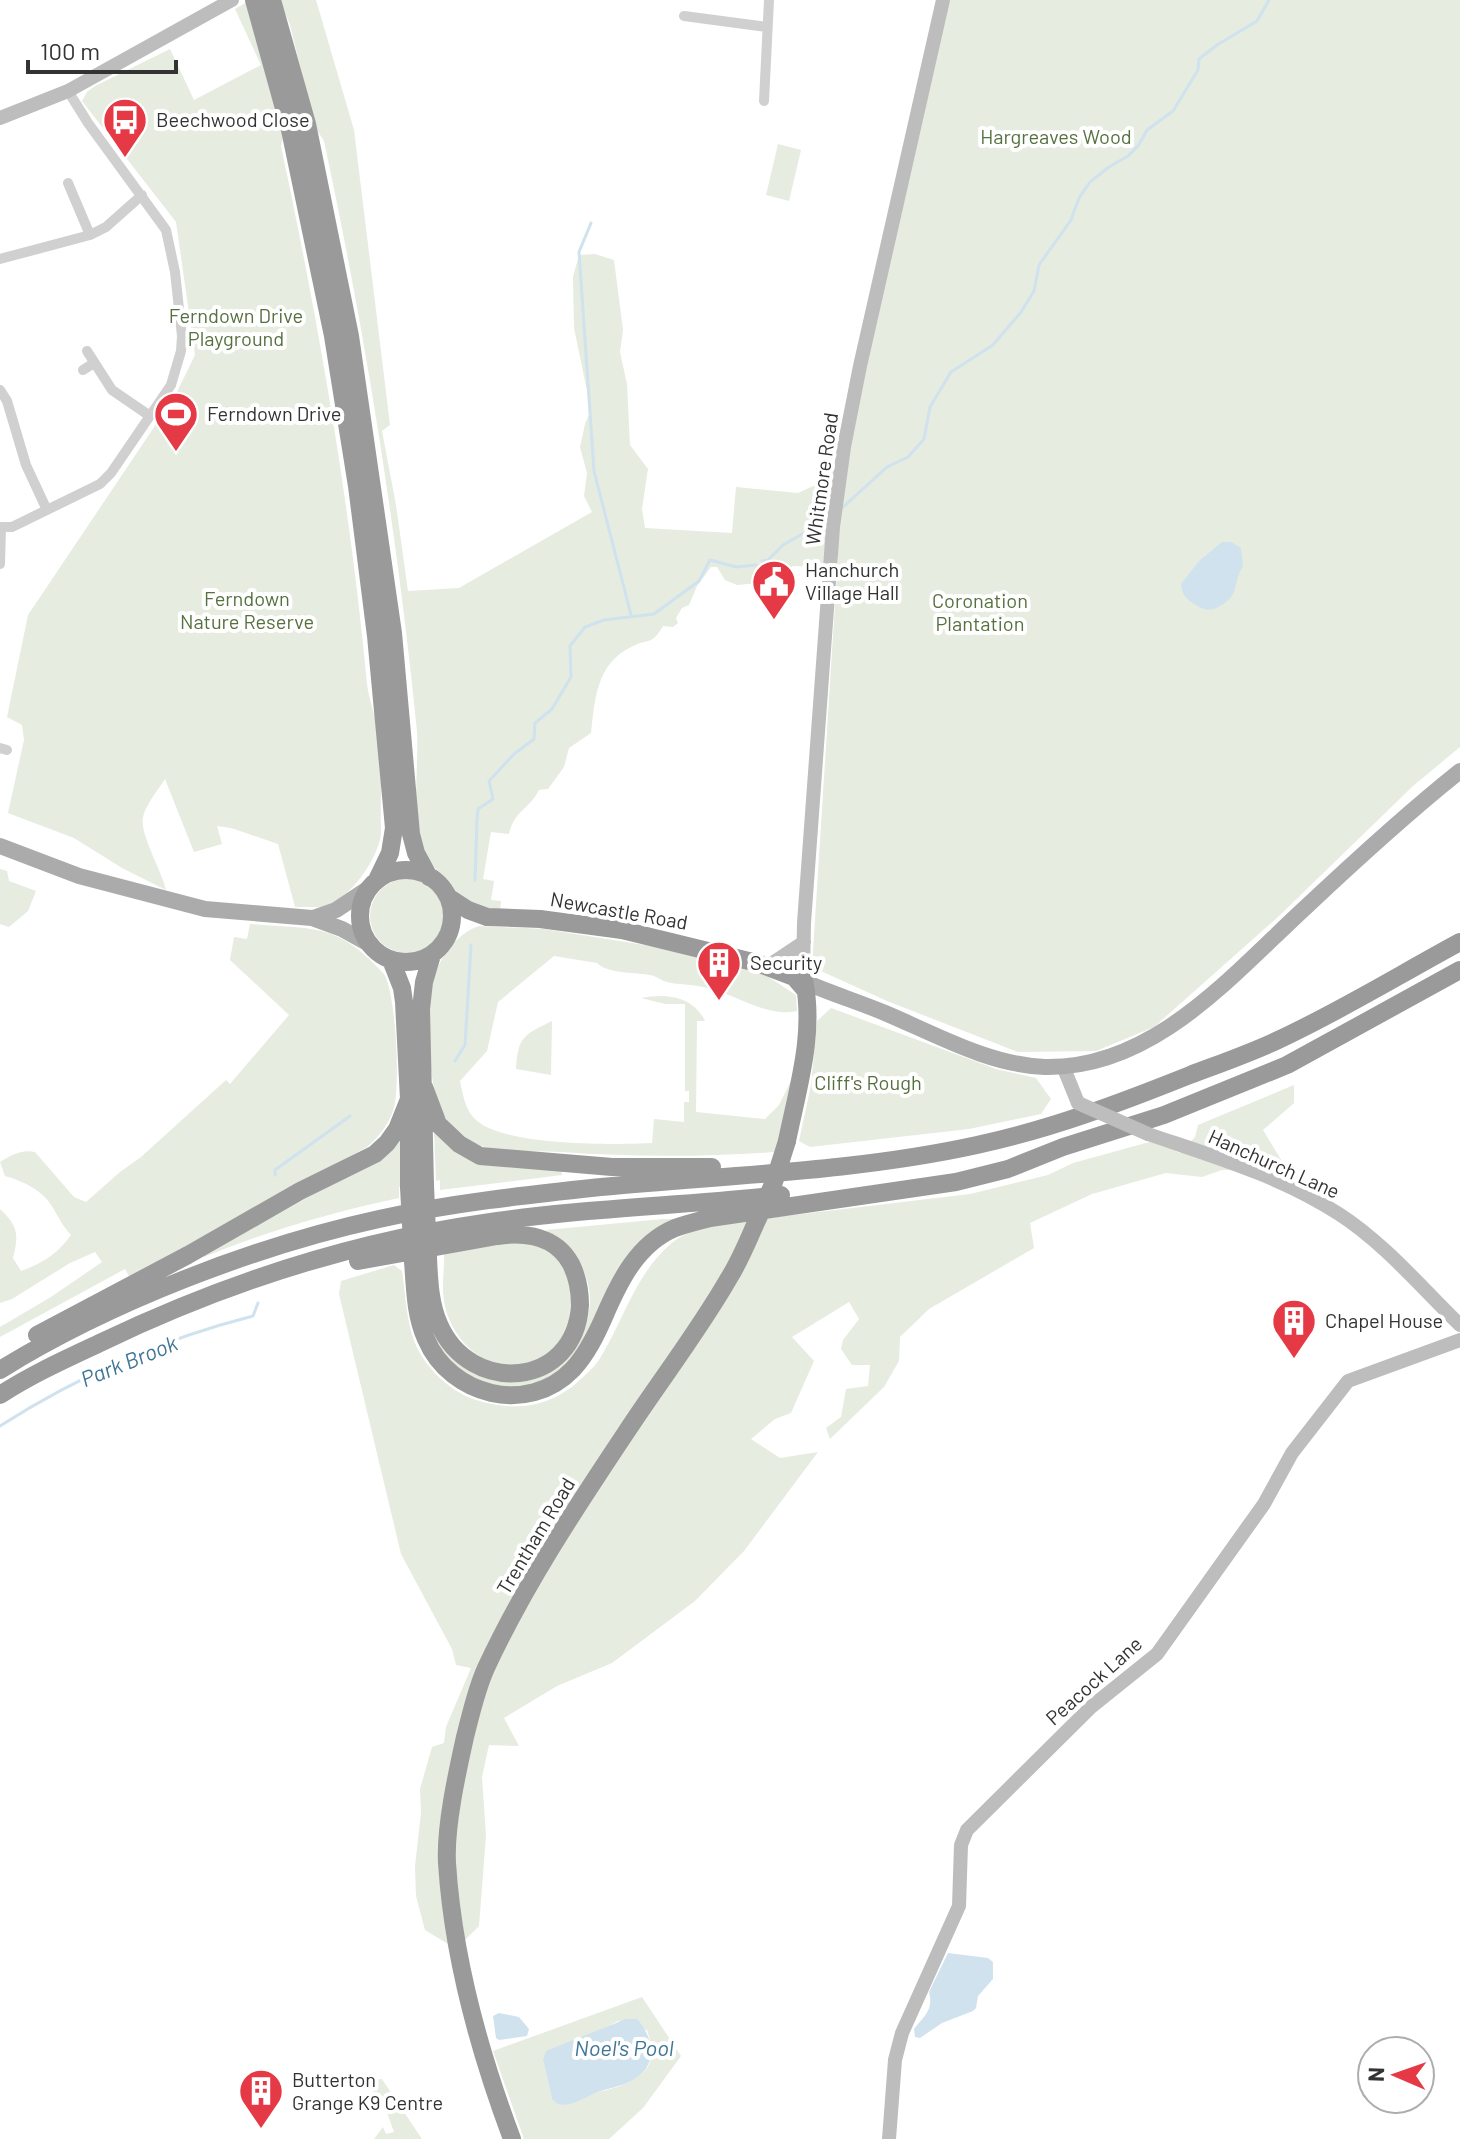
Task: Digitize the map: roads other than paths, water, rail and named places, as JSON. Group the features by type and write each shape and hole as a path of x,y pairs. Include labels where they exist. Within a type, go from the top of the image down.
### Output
{"highway":[{"path":"254,0 296,159 333,336 357,486 376,636 394,828 390,853 360,912 361,929 369,944 391,960 416,962 432,955"},
{"path":"272,0 307,124 350,336 393,633 411,834 416,853 429,877"},
{"path":"0,1356 300,1191 375,1154 397,1129 416,1093 421,996 432,955 448,935 452,916 448,897 440,885 429,877 403,870 373,884"},
{"name":"Newcastle Road","path":"448,897 468,910 487,917 540,919 622,930 742,960 757,970 804,982"},
{"name":"Newcastle Road","path":"448,935 487,917"},
{"path":"0,1370 62,1335 206,1271 300,1240 379,1219 476,1202 599,1188 849,1166 974,1146 1040,1130 1115,1105 1276,1041 1460,942"},
{"name":"Newcastle Road","path":"742,960 759,957 774,962 804,982"},
{"path":"391,960 402,988 422,1133 417,1186 420,1322 437,1359 452,1375 471,1388 492,1394 514,1395 553,1384 571,1371 585,1355 626,1270 656,1240 673,1229 710,1218 956,1182 1008,1169 1063,1147"},
{"path":"0,1395 132,1328 221,1290 307,1261 379,1243 482,1223 547,1215 765,1197 924,1179 1063,1147 1164,1115 1287,1065 1460,970"},
{"name":"Trentham Road","path":"512,2139 489,2077 471,2009 456,1935 447,1860 456,1777 474,1701 486,1669 546,1558 624,1435 704,1320 731,1275 758,1218 787,1141 807,1044 804,982"},
{"path":"416,1093 448,1135 472,1152 488,1158 663,1168 974,1146"},
{"path":"0,1407 136,1338 262,1288 379,1256 506,1235 542,1238 568,1259 579,1284 580,1301 579,1318 567,1346 549,1364 526,1372 498,1373 471,1363 452,1346 437,1321 420,1260"}],"main road":[{"name":"Newcastle Road","path":"804,982 848,1008 869,1006 999,1059 1043,1067 1112,1057 1187,1016 1406,814 1460,771"},
{"path":"0,846 100,882 205,909 312,918 342,929 369,944"},
{"path":"312,918 336,910 373,884"}],"street":[{"path":"764,101 769,0"},
{"name":"Whitmore Road","path":"804,982 804,942 833,527 842,460 860,366 943,0"},
{"path":"0,118 68,91 225,4"},
{"path":"684,16 767,27"},
{"path":"0,564 1,527 12,527 100,484 111,473 171,385 181,351 175,272 166,230 68,91"},
{"path":"68,183 90,235"},
{"path":"0,259 90,235 106,227 142,195"},
{"path":"87,351 112,390 150,416"},
{"path":"83,370 94,363"},
{"path":"0,390 7,401 31,477 47,510"},
{"path":"774,962 804,942"},
{"name":"Hanchurch Lane","path":"1063,1066 1078,1103 1148,1134 1243,1168 1338,1213 1365,1233 1460,1325"},
{"name":"Peacock Lane","path":"889,2139 893,2075 902,2033 959,1906 961,1845 967,1830 1091,1707 1157,1654 1264,1504 1292,1453 1348,1381 1460,1340"}],"water":[{"path":"1222,542 1231,542 1241,548 1243,566 1230,598 1215,609 1206,609 1187,598 1181,584 1199,561"},
{"path":"948,1953 988,1958 993,1962 993,1979 978,1996 973,2011 942,2023 920,2038 915,2037 914,2029 929,2008 929,1992"},
{"path":"499,2013 519,2017 529,2029 527,2036 496,2038 493,2016"},
{"name":"Noel's Pool","path":"626,2019 637,2019 648,2036 651,2054 645,2070 625,2084 572,2103 556,2103 552,2099 543,2060 546,2051"}],"waterway":[{"name":"Park Brook","path":"842,508 887,467 908,457 924,439 930,407 951,372 993,345 1021,312 1034,291 1039,265 1071,220 1079,198 1090,182 1128,156 1147,130 1173,111 1198,70 1199,59 1257,21 1269,0"},
{"path":"591,223 579,252 594,471 631,615"},
{"name":"Park Brook","path":"762,561 825,521"},
{"name":"Park Brook","path":"475,880 478,809 493,799 489,781 514,754 534,739 535,723 552,709 571,677 570,646 585,627 604,620 654,614 699,581 710,560 736,567 756,565"},
{"name":"Park Brook","path":"455,1061 465,1045 471,945"},
{"name":"Park Brook","path":"275,1175 275,1170 350,1116"},
{"name":"Park Brook","path":"0,1426 60,1391 122,1361 186,1336 253,1316 258,1303"}],"place":[{"name":"Beechwood Close","path":"125,159"},
{"name":"Ferndown Drive","path":"176,453"},
{"name":"Hanchurch Village Hall","path":"774,621"},
{"name":"Security","path":"719,1002"},
{"name":"Chapel House","path":"1294,1360"},
{"name":"Butterton Grange K9 Centre","path":"261,2130"}],"park label":[{"name":"Hargreaves Wood","path":"1056,137"},
{"name":"Ferndown Drive Playground","path":"236,328"},
{"name":"Ferndown Nature Reserve","path":"247,610"},
{"name":"Coronation Plantation","path":"980,612"},
{"name":"Cliff's Rough","path":"868,1083"}]}
